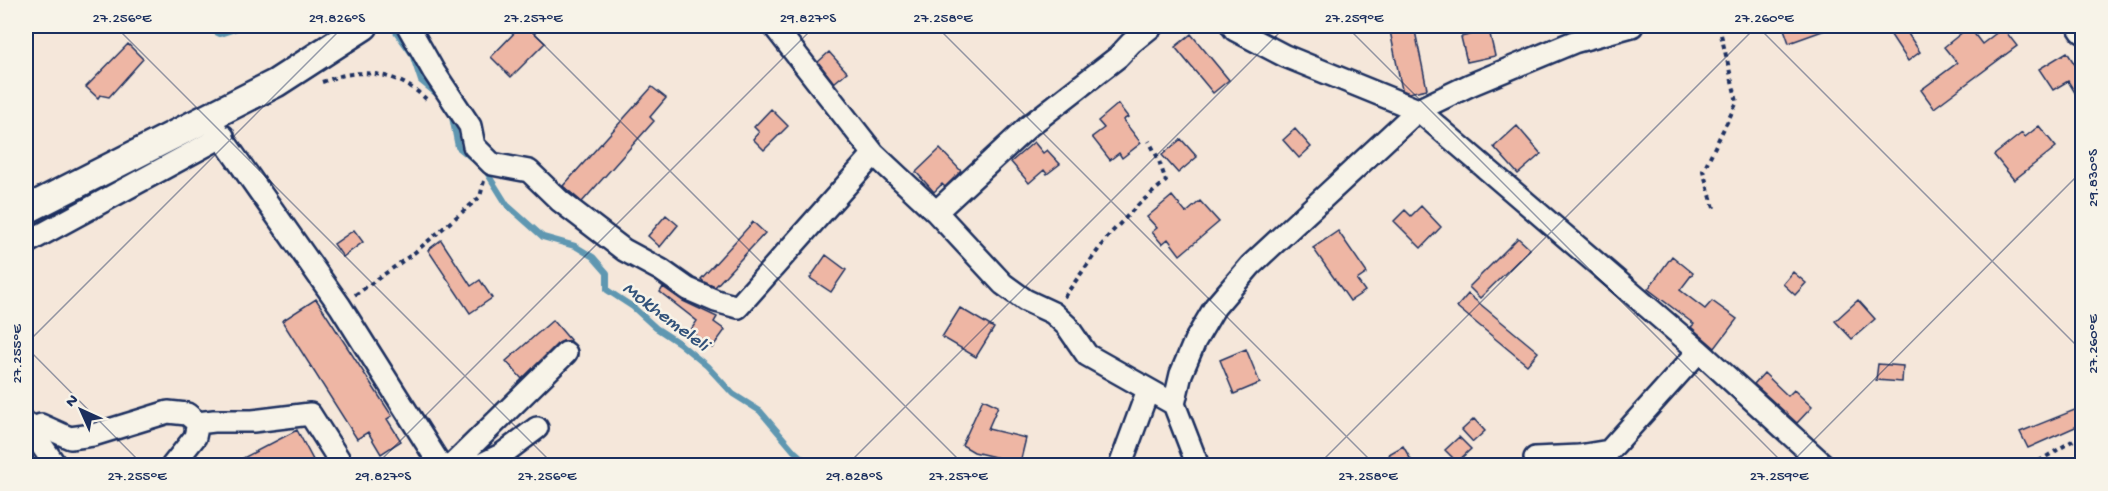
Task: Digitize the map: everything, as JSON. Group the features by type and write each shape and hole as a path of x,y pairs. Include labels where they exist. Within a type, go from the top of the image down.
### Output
{"main road":[{"path":"26,210 216,127 276,83 364,26"}],"street":[{"path":"408,26 434,72 470,126 474,146 492,164 529,171 560,201 624,250 661,270 688,289 716,301 738,307 874,154"},
{"path":"774,26 874,154 936,212 1003,284 1025,300 1053,313 1067,326 1087,355 1174,404"},
{"path":"936,212 1029,126 1118,57 1152,26"},
{"path":"1198,465 1174,404 1181,374 1195,341 1215,307 1251,266 1418,110 1470,85 1574,42 1632,26"},
{"path":"2078,26 2082,33"},
{"path":"1236,27 1285,56 1418,110 1699,351 1825,465"},
{"path":"26,243 216,127 340,306 441,465"},
{"path":"1535,458 1579,456 1609,451 1699,351"},
{"path":"451,465 567,353"},
{"path":"1120,465 1148,390"},
{"path":"28,426 41,425 70,438 93,435 168,412 187,414 198,423 253,421 310,414 343,465"},
{"path":"172,465 195,437 198,423"},
{"path":"28,426 56,465"},
{"path":"478,465 501,455 537,428"}],"path":[{"path":"1714,208 1703,171 1737,102 1719,26"},
{"path":"318,83 350,74 388,75 415,88 428,102"},
{"path":"1053,313 1109,234 1166,181 1149,141"},
{"path":"340,306 414,253 480,197 487,171 492,164"},
{"path":"2031,465 2082,435"}],"building":[{"path":"521,26 527,26 545,43 511,77 491,57"},
{"path":"1389,26 1414,26 1427,89 1409,93 1402,90"},
{"path":"1783,26 1831,26 1831,28 1789,43"},
{"path":"1885,26 1903,26 1920,52 1908,61"},
{"path":"1969,27 1982,44 2003,28 2017,46 1934,108 1921,90 1957,63 1944,47"},
{"path":"1489,30 1495,56 1467,62 1461,37"},
{"path":"1191,34 1229,80 1213,93 1175,47"},
{"path":"128,44 143,59 109,97 100,95 98,98 86,87"},
{"path":"829,52 847,72 834,83 818,62"},
{"path":"2067,52 2082,76 2082,104 2068,81 2053,90 2039,69"},
{"path":"652,87 666,98 650,117 654,121 582,202 563,186"},
{"path":"1118,104 1128,117 1123,120 1141,143 1122,158 1119,153 1110,160 1092,137 1104,128 1098,121"},
{"path":"771,109 788,126 764,150 753,139 759,132 754,127"},
{"path":"1517,126 1541,154 1518,174 1494,147"},
{"path":"2039,126 2056,147 2014,180 1994,155 2022,133 2025,137"},
{"path":"1295,129 1311,147 1299,158 1283,140"},
{"path":"1181,139 1197,157 1178,173 1162,155"},
{"path":"1034,142 1043,153 1047,150 1060,164 1047,174 1044,170 1029,183 1011,162"},
{"path":"940,149 961,171 945,187 942,184 934,192 916,172"},
{"path":"1172,196 1186,213 1200,201 1219,222 1180,255 1168,239 1162,244 1152,232 1157,228 1147,217"},
{"path":"1421,206 1441,227 1421,248 1394,221 1405,210 1411,216"},
{"path":"666,215 678,225 660,247 648,236"},
{"path":"753,222 765,233 715,287 704,282 701,279"},
{"path":"354,230 363,242 343,257 334,244"},
{"path":"1338,231 1367,273 1357,280 1365,291 1350,301 1313,248"},
{"path":"1518,238 1530,249 1480,298 1469,287"},
{"path":"441,240 471,286 480,280 492,298 470,313 428,250"},
{"path":"826,255 846,270 831,292 810,278"},
{"path":"1672,256 1693,273 1680,290 1705,309 1712,301 1737,319 1715,348 1691,327 1694,324 1648,289"},
{"path":"1793,272 1806,283 1795,295 1783,284"},
{"path":"663,287 683,301 717,317 714,322 725,330 712,348 690,331 697,321 660,292"},
{"path":"1468,294 1538,352 1527,365 1457,307"},
{"path":"316,299 392,416 387,419 401,441 381,454 368,432 357,439 282,321"},
{"path":"1858,300 1875,319 1852,339 1835,321"},
{"path":"960,308 994,328 976,357 942,337"},
{"path":"553,320 571,341 557,344 522,379 506,361"},
{"path":"1246,349 1260,383 1234,394 1220,360"},
{"path":"1878,364 1903,366 1902,382 1876,380"},
{"path":"1764,373 1788,396 1794,390 1812,407 1797,423 1754,384"},
{"path":"983,399 998,406 988,429 1026,438 1020,463 974,452 962,445"},
{"path":"2082,407 2082,424 2028,448 2020,432"},
{"path":"1474,419 1485,431 1473,442 1462,430"},
{"path":"297,430 313,460 302,465 230,465"},
{"path":"1459,437 1471,449 1457,462 1445,450"},
{"path":"1403,446 1414,465 1396,465 1389,454"}],"waterway":[{"name":"Mokhemeleli","path":"203,26 220,34 244,26"},
{"name":"Mokhemeleli","path":"392,26 412,54 421,81 438,95"},
{"name":"Mokhemeleli","path":"451,112 458,147 474,160"},
{"name":"Mokhemeleli","path":"484,168 507,205 543,237 575,246 593,257 607,273 607,290 633,307 656,328 707,366 733,394 760,411 794,451 811,466"}]}
